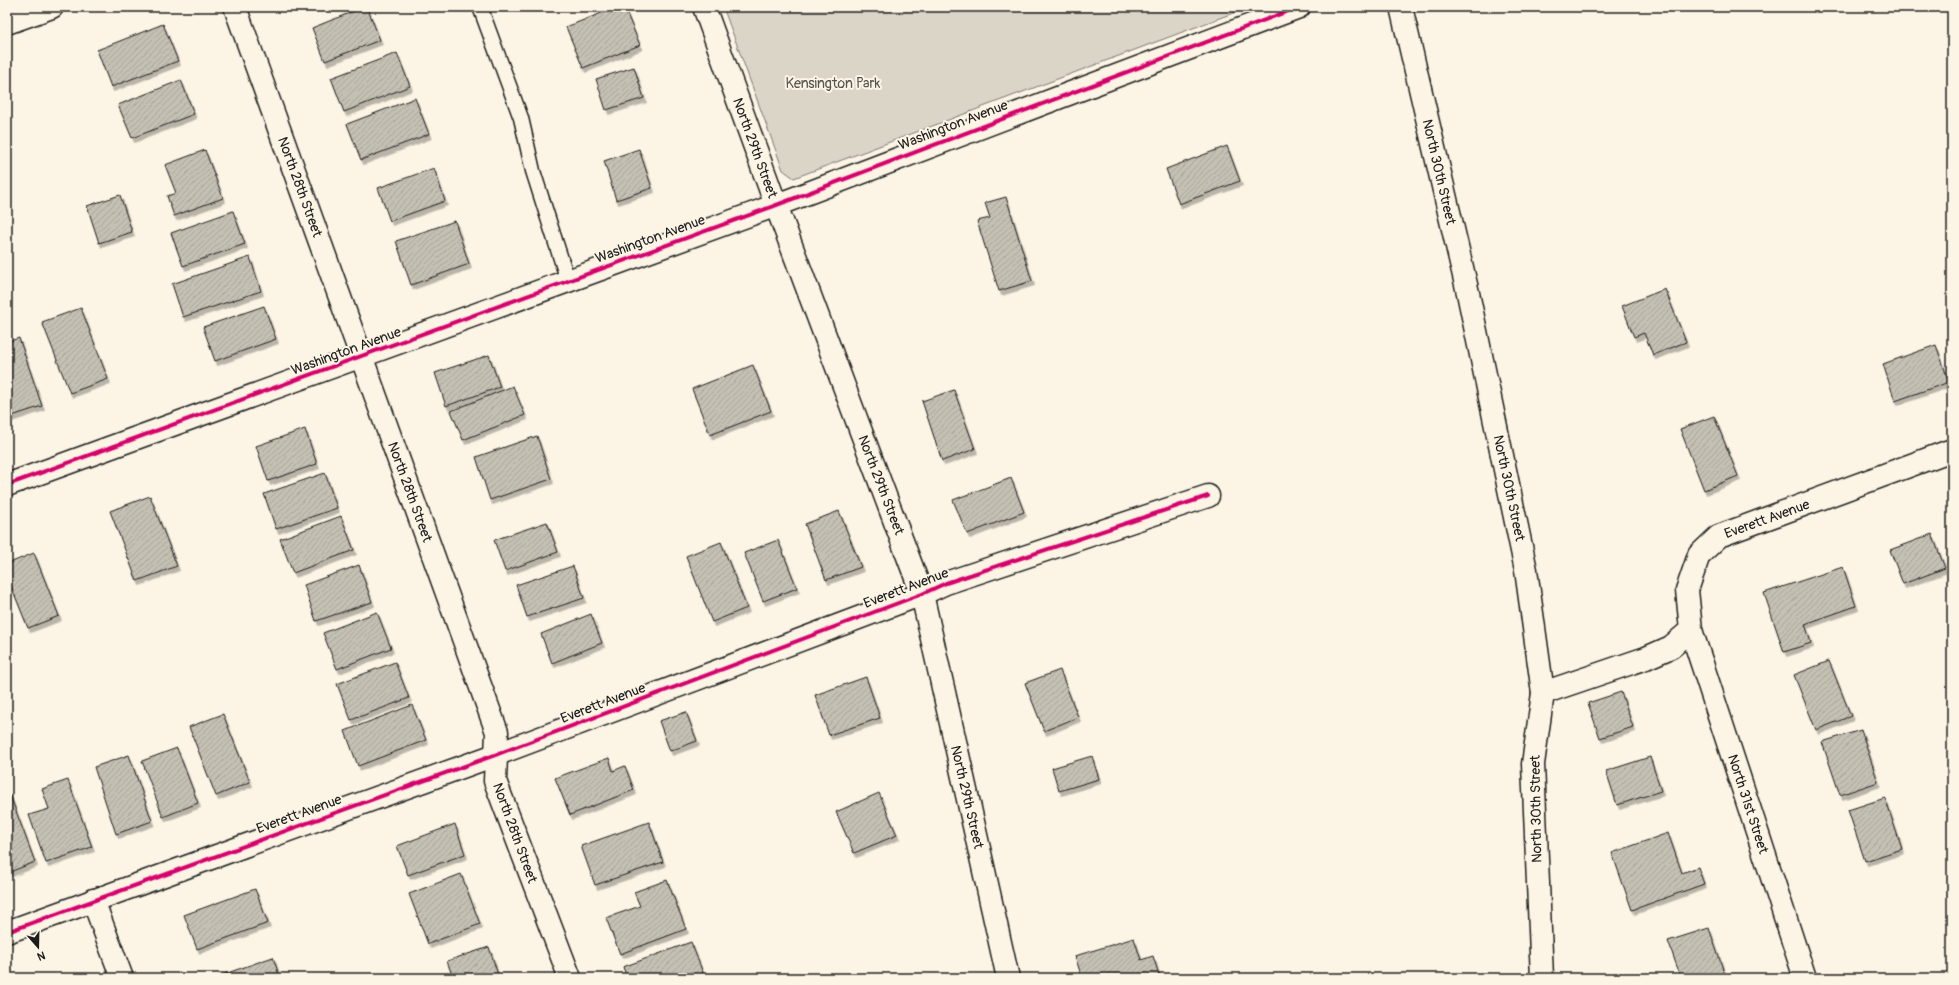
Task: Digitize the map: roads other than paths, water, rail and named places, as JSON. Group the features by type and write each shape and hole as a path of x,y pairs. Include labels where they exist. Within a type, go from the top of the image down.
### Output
{"street":[{"path":"7,23 52,7"},
{"name":"North 28th Street","path":"235,7 498,732 495,781 570,978"},
{"name":"North 29th Street","path":"704,7 776,205 922,594 1008,978"},
{"name":"Washington Avenue","path":"7,485 776,205 1120,73 1299,7"},
{"name":"North 30th Street","path":"1401,7 1468,294 1526,570 1543,693 1533,764 1542,978"},
{"name":"Everett Avenue","path":"1691,630 1687,590 1699,555 1719,536 1952,450"},
{"name":"Everett Avenue","path":"7,932 496,755 922,594 946,583 1208,496"},
{"path":"1543,693 1646,658 1671,647 1691,630"},
{"name":"North 31st Street","path":"1691,630 1805,978"},
{"path":"93,900 122,978"}],"lane":[{"path":"480,7 521,118 533,170 568,281"}],"park label":[{"name":"Kensington Park","path":"833,83"}]}
